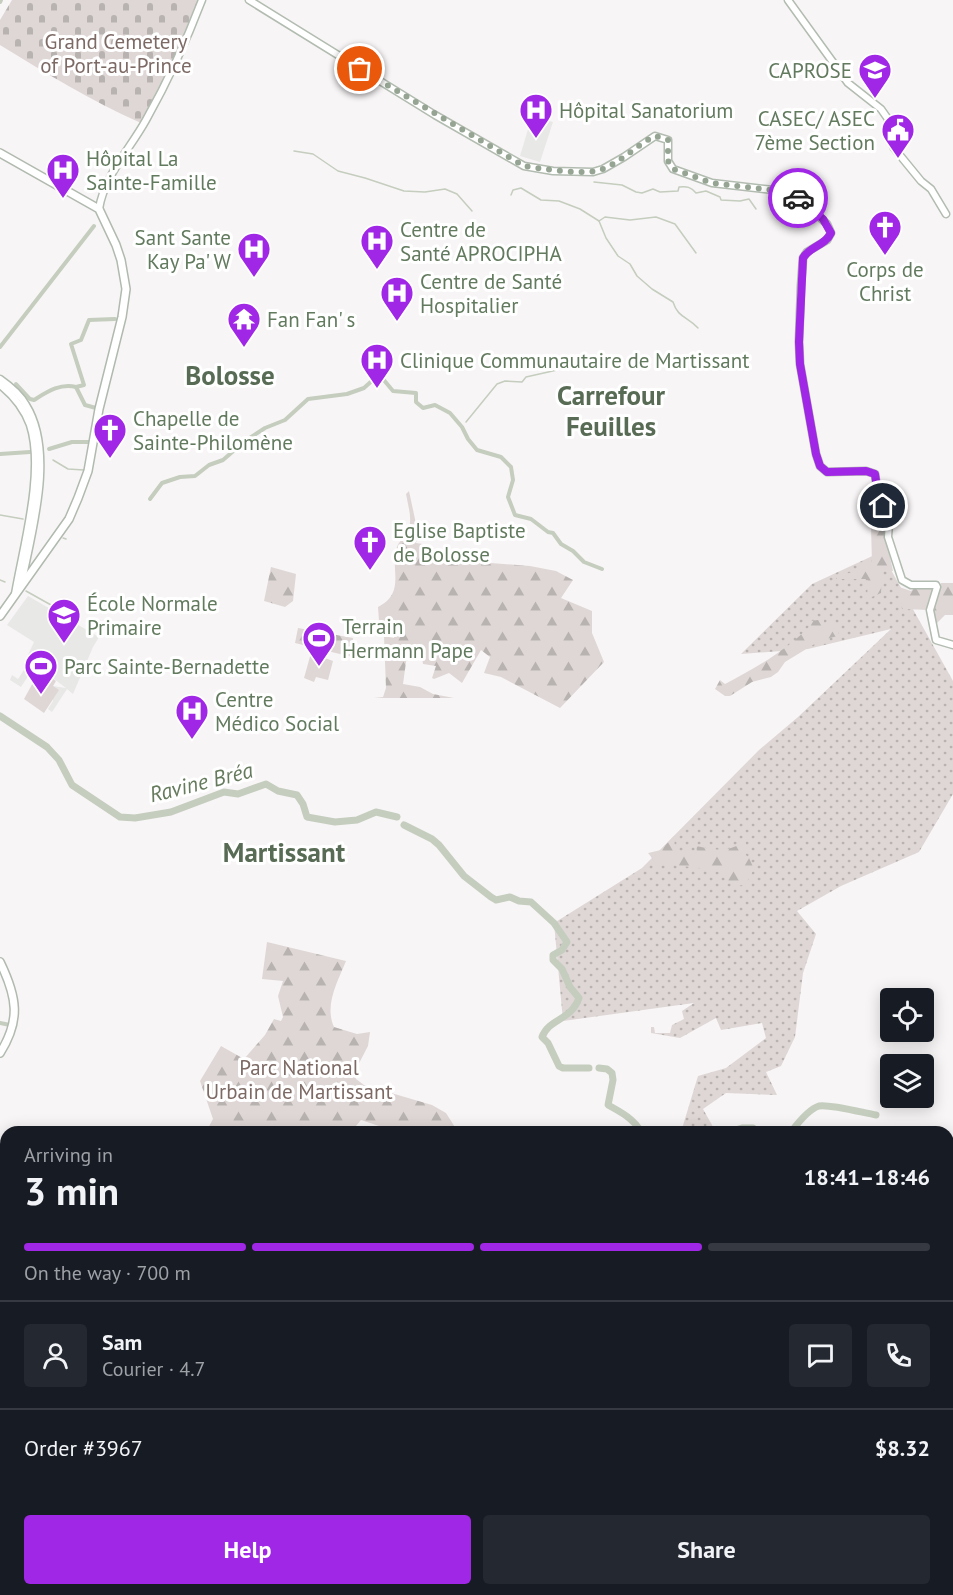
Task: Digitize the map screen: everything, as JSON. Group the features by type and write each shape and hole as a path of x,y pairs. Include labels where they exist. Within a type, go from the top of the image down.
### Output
{"main road":[{"path":"0,153 99,209 116,245 126,289 122,317 99,409 87,471 78,498 69,519 0,616"},
{"path":"0,962 12,990 15,1017 13,1029 0,1053"}],"street":[{"path":"99,209 100,200 117,164 143,126 177,62 202,0"},
{"path":"249,0 435,115 524,166 553,171 593,172 624,157 655,136 668,140 668,161 673,169 712,183 772,190 799,198 815,212 827,224 831,233 827,240 807,252 803,258 799,342 802,380 807,396 808,417 816,454 820,466 827,472 866,471 875,474 878,495 888,514 888,537 902,580 911,585 936,585 930,610 936,640 953,645"},
{"path":"788,0 848,83 881,109 888,119 890,138 894,148 935,195 946,214"},
{"path":"0,379 13,389 27,406 38,437 40,470 36,506 21,586"},
{"path":"0,386 14,397 25,413 32,433 35,456 32,493 15,594"}],"shaded area":[{"name":"Hôpital Sanatorium","path":"532,116 553,122 540,162 520,156"},
{"name":"École Normale Primaire","path":"28,596 99,637 73,694 67,689 52,712 48,709 53,701 53,686 66,688 41,669 37,677 30,673 21,687 10,680 12,675 18,679 32,658 28,655 34,642 7,625"}],"green space":[{"name":"Grand Cemetery of Port-au-Prince","path":"12,0 199,0 178,53 141,123 87,96 0,45 0,20"},
{"path":"409,491 418,533 416,543 431,547 452,560 530,566 556,571 573,580 561,598 592,611 592,633 604,662 560,708 501,677 484,673 490,657 481,650 462,683 449,673 434,679 432,678 436,666 423,664 420,645 412,648 412,652 407,655 403,684 454,698 374,698 383,697 386,688 384,636 394,638 396,628 379,621 378,607 387,601 395,587 395,554 398,545 408,532 410,522 406,494"},
{"path":"871,527 884,529 893,571 882,571 881,593 867,599 868,579 836,579 837,575 855,572 863,562 872,562"},
{"path":"881,552 953,681 953,794 919,852 841,886 797,911 816,934 803,973 795,1037 781,1066 766,1072 777,1095 726,1093 703,1109 713,1126 683,1126 698,1076 726,1068 766,1038 762,1023 721,1030 716,1018 680,1038 651,1033 651,1027 654,1027 655,1033 670,1033 672,1025 684,1019 682,1011 694,1003 563,1021 554,923 642,868 759,750 798,717 891,629 808,649 741,654 812,584"},
{"path":"271,567 296,574 293,601 285,607 264,601"},
{"path":"941,583 953,583 953,615 945,615 935,625 932,610"},
{"path":"899,587 911,591 915,587 932,587 929,610 902,609"},
{"path":"824,619 824,623 840,624 838,636 821,640 785,662 771,677 752,682 730,696 725,696 715,689 720,680 725,684 760,665 802,634 811,625 811,621"},
{"path":"298,628 353,638 352,657 295,643"},
{"name":"Terrain Hermann Pape","path":"311,653 333,661 328,680 316,677 314,682 304,678"},
{"name":"Parc Sainte-Bernadette","path":"40,670 56,681 53,686 59,690 44,713 24,699"},
{"path":"674,836 675,848 680,854 697,851 696,846 722,850 746,842 743,852 754,869 745,885 733,886 722,873 708,869 656,863 648,853 661,850"},
{"name":"Parc National Urbain de Martissant","path":"267,942 346,961 333,993 331,1019 334,1027 357,1034 370,1032 368,1046 354,1073 356,1079 364,1085 432,1105 446,1113 454,1126 379,1126 361,1120 356,1126 209,1126 213,1119 200,1081 221,1046 244,1059 265,1035 274,1019 281,1021 283,1017 278,996 283,981 262,979"}],"waterway":[{"path":"294,151 313,154 338,171 404,191 425,192 445,189 457,194 472,211"},
{"path":"594,182 622,185 642,193 653,189 660,192 678,191 679,187 687,187 696,193 706,191 720,197 721,200 749,199 756,209"},
{"path":"511,195 513,190 521,188 541,200 559,201 580,209 599,221 605,217 630,220 656,217 675,224 696,253"},
{"path":"599,221 606,238 618,256 630,264 637,276 652,289 673,302 680,314 698,328"},
{"path":"0,347 94,226"},
{"path":"76,387 84,385 71,344 81,340 89,320 115,319"},
{"path":"466,422 497,384 505,381 522,382 526,377 566,368"},
{"path":"150,499 162,483 180,477 195,476 209,465 223,460 265,428 285,420 308,399 347,394 364,388 375,378 383,379 393,391 416,393 416,402 423,408 435,405 450,413 477,450 501,457 511,467 513,480 508,497 515,515 531,519 548,532 553,533 561,544 573,551 584,562 602,569"},
{"path":"16,384 30,399 34,400 59,387 76,387 85,405 96,408"},
{"path":"49,449 72,442 90,442"},
{"path":"0,454 30,452"},
{"path":"53,460 68,469 84,470"},
{"path":"0,515 23,519"},
{"path":"0,580 5,582"},
{"path":"26,591 60,610"},
{"name":"Ravine Bréa","path":"0,716 47,747 59,760 72,785 120,817 135,818 171,812 224,792 238,794 266,784 278,791 297,795 307,817 335,822 357,820 376,812 397,817"},
{"name":"Ravine Bréa","path":"404,825 432,839 464,876 491,897 496,900 510,897 519,901 531,902 554,923 567,942 562,950 553,955 553,960 562,969 570,987 579,998 571,1011 550,1026 542,1037 548,1043 559,1066 589,1068"},
{"path":"0,1023 10,1025"},
{"name":"Ravine Bréa","path":"599,1068 607,1069 612,1073 613,1080 608,1105 637,1126"},
{"name":"Ravine Bréa","path":"796,1126 807,1113 819,1106 839,1107 876,1115"}],"way so far":[{"path":"360,69 524,166 553,171 593,172 624,157 655,136 668,140 668,161 673,169 712,183 772,190 798,198"}],"place":[{"name":"CAPROSE","path":"875,99"},
{"name":"Hôpital Sanatorium","path":"536,139"},
{"name":"CASEC/ ASEC 7ème Section","path":"898,159"},
{"name":"Hôpital La Sainte-Famille","path":"63,199"},
{"name":"Corps de Christ","path":"885,256"},
{"name":"Centre de Santé APROCIPHA","path":"377,270"},
{"name":"Sant Sante Kay Pa' W","path":"254,278"},
{"name":"Centre de Santé Hospitalier","path":"397,322"},
{"name":"Fan Fan' s","path":"244,348"},
{"name":"Clinique Communautaire de Martissant","path":"377,389"},
{"name":"Chapelle de Sainte-Philomène","path":"110,459"},
{"name":"Eglise Baptiste de Bolosse","path":"370,571"},
{"name":"École Normale Primaire","path":"64,644"},
{"name":"Terrain Hermann Pape","path":"319,667"},
{"name":"Parc Sainte-Bernadette","path":"41,695"},
{"name":"Centre Médico Social","path":"192,740"}],"district":[{"name":"Bolosse","path":"230,375"},
{"name":"Carrefour Feuilles","path":"611,410"},
{"name":"Martissant","path":"284,852"}],"route":[{"path":"798,198 823,219 831,233 827,240 807,252 803,258 801,286 800,364 816,454 820,466 827,472 866,471 875,474 878,495 883,506"}]}
